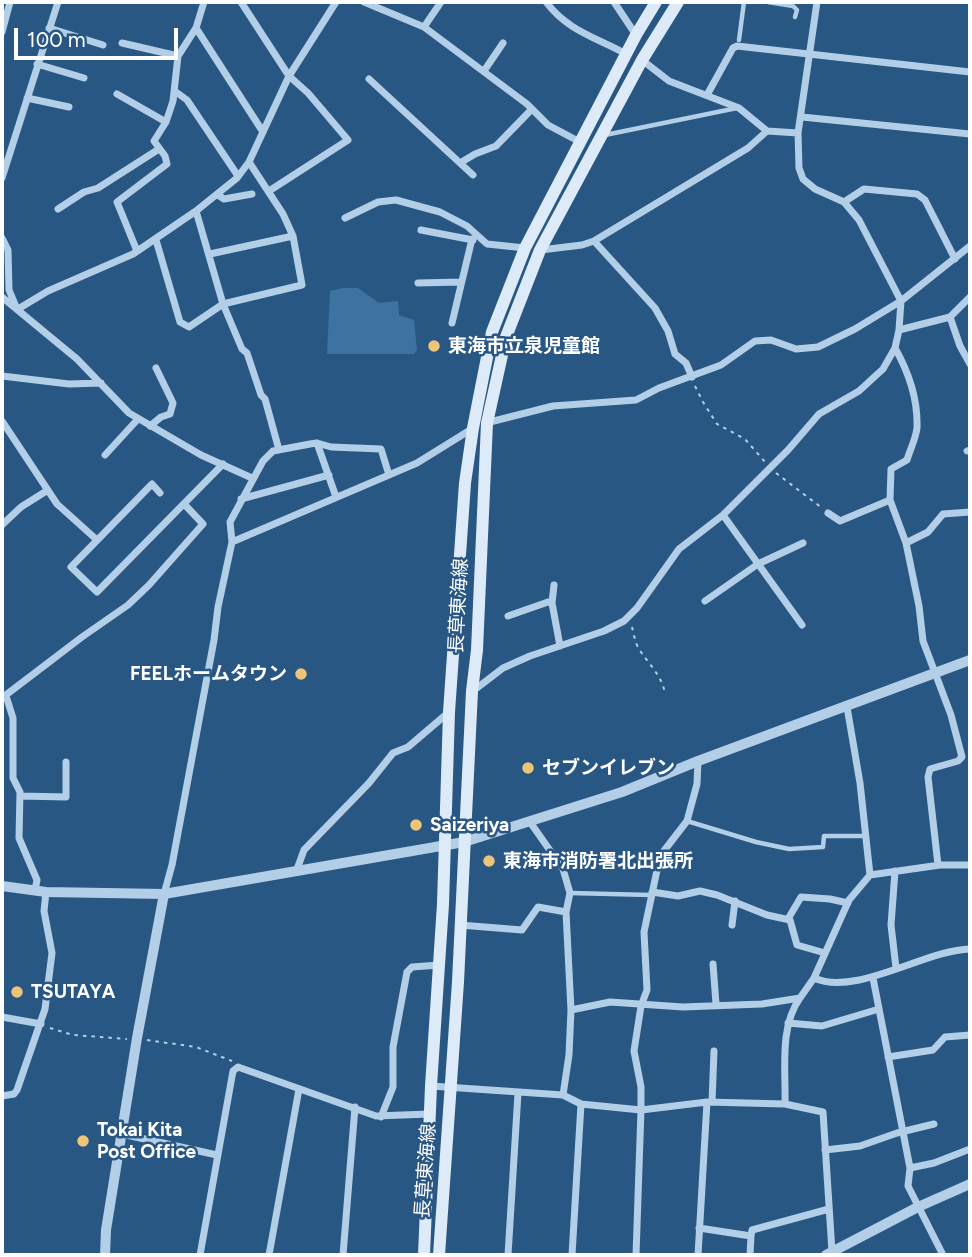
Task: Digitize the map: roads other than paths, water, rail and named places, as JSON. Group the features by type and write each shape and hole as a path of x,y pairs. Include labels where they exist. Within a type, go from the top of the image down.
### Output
{"main road":[{"name":"長草東海線","path":"424,1255 429,1114 445,845 449,712 465,483 473,428 492,332 525,248 636,35 656,2"},
{"name":"長草東海線","path":"439,1255 458,982 487,423 506,337 540,250 642,60 678,2"}],"street":[{"path":"2,32 10,2"},
{"path":"2,178 58,2"},
{"path":"137,251 117,202 167,164 154,141 166,122 176,92 178,56 196,28 204,2"},
{"path":"241,2 289,76 308,93 348,139 268,191"},
{"path":"18,309 48,291 156,240 218,195 238,176 248,162 289,76 336,2"},
{"path":"364,2 424,27 484,71 548,125 580,142"},
{"path":"424,27 441,2"},
{"path":"546,2 557,17 575,30 626,54"},
{"path":"614,2 636,35"},
{"path":"472,691 503,668 604,632 624,621 637,608 679,549 723,515 771,468 819,414 859,391 883,369 895,348 901,301 859,220 844,202 815,189 803,179 799,168 798,133 817,2"},
{"path":"49,28 103,45"},
{"path":"196,28 263,132"},
{"path":"122,43 178,56"},
{"path":"484,71 503,43"},
{"path":"707,95 733,48 737,46 970,72"},
{"path":"642,60 669,81 739,108 767,131 798,133"},
{"path":"37,64 84,79"},
{"path":"369,79 473,175"},
{"path":"176,92 187,100 238,176"},
{"path":"117,94 166,122"},
{"path":"27,98 69,107"},
{"path":"460,163 496,146 532,109"},
{"path":"802,117 970,134"},
{"path":"540,250 594,241 748,148 767,131"},
{"path":"58,209 84,192 98,188 159,149"},
{"path":"156,240 180,322 189,327 223,304 302,285 293,236 283,214 248,162"},
{"path":"844,202 864,189 917,194 925,200 955,259"},
{"path":"218,195 224,200 252,194"},
{"path":"345,218 378,202 396,200 440,212 467,226 487,244"},
{"path":"196,211 223,304 242,349 247,353 261,396 265,399 279,450"},
{"path":"421,230 487,244 525,248"},
{"path":"210,254 293,236"},
{"path":"2,238 8,250 9,290 18,309"},
{"path":"452,323 472,239"},
{"path":"594,241 655,308 668,331 676,354 686,363 692,377"},
{"path":"232,542 417,463 473,428 487,423 553,406 636,400 659,388 721,365 755,341 771,340 796,349 818,347 855,329 901,301 970,246"},
{"path":"418,283 461,282"},
{"path":"2,297 77,359 129,414 252,478"},
{"path":"899,330 950,317 970,297"},
{"path":"950,317 960,346 970,364"},
{"path":"895,348 906,368 917,430 907,460 891,469 890,500 906,543 923,641 951,715 962,757 958,761 930,769 938,865"},
{"path":"150,426 170,414 173,402 156,368"},
{"path":"2,376 69,384 101,383"},
{"path":"106,455 138,419"},
{"path":"2,421 57,504 97,540"},
{"path":"105,1255 106,1230 137,1038 232,542 229,522 263,461 279,450 317,443 331,447 381,449 389,475"},
{"path":"317,443 336,497"},
{"path":"160,493 152,484 71,567 97,592 223,464"},
{"path":"241,499 329,475"},
{"path":"2,525 21,507 48,490"},
{"path":"828,513 840,521 890,500"},
{"path":"2,1096 15,1094 41,1024 52,953 41,891 19,838 20,796 13,778 13,718 4,697 128,605 149,585 203,524 185,505"},
{"path":"906,543 928,531 943,514 970,512"},
{"path":"723,515 802,625"},
{"path":"705,601 758,564 803,543"},
{"path":"554,585 552,603 560,646"},
{"path":"508,616 552,603"},
{"path":"2,886 41,891 164,894 464,842 622,792 970,660"},
{"path":"847,707 860,783 870,875"},
{"path":"295,873 304,850 369,783 393,753 408,747 449,712"},
{"path":"636,1255 641,1087 634,1036 647,990 644,932 660,856 687,821 697,784 698,761"},
{"path":"20,796 66,797 66,762"},
{"path":"530,822 563,869 570,893 566,912 571,1010 569,1055 563,1095"},
{"path":"785,1104 791,1011 814,978 848,903 870,875 938,865 970,865"},
{"path":"895,871 891,925 896,968"},
{"path":"652,894 678,896 700,891 735,901 766,915 788,919"},
{"path":"825,953 797,945 788,919 801,897 848,903"},
{"path":"732,925 735,901"},
{"path":"459,925 522,930 538,907 566,912"},
{"path":"814,978 841,983 873,978 896,968 970,949"},
{"path":"713,964 716,1004"},
{"path":"382,1116 393,1087 393,1047 407,972 412,967 439,965"},
{"path":"873,978 910,1168 908,1186 943,1255"},
{"path":"571,1010 610,1002 682,1007 762,1004 800,998"},
{"path":"789,1023 822,1026 879,1009"},
{"path":"2,1017 41,1024"},
{"path":"888,1057 933,1050 945,1037 970,1035"},
{"path":"698,1255 714,1051"},
{"path":"200,1255 233,1070 238,1067 382,1116 429,1114"},
{"path":"431,1086 563,1095 581,1104 641,1111 709,1102 785,1104 823,1112 829,1254 918,1207 970,1184"},
{"path":"269,1255 299,1089"},
{"path":"508,1255 519,1093"},
{"path":"572,1255 581,1104"},
{"path":"344,1255 355,1107"},
{"path":"825,1150 860,1146 934,1124"},
{"path":"122,1133 217,1155"},
{"path":"910,1168 934,1163 970,1149"},
{"path":"750,1255 752,1230 829,1209"},
{"path":"699,1228 751,1236"}],"lane":[{"path":"739,40 744,2"},
{"path":"768,2 793,6 797,10 795,17"},
{"path":"600,136 739,108"},
{"path":"687,821 789,849 823,847 824,836 865,836"},
{"path":"570,893 652,894"}],"place":[{"name":"東海市立泉児童館","path":"434,346"},
{"name":"FEELホームタウン","path":"301,674"},
{"name":"セブンイレブン","path":"528,768"},
{"name":"Saizeriya","path":"416,825"},
{"name":"東海市消防署北出張所","path":"489,861"},
{"name":"TSUTAYA","path":"17,992"},
{"name":"Tokai Kita Post Office","path":"83,1141"}]}
